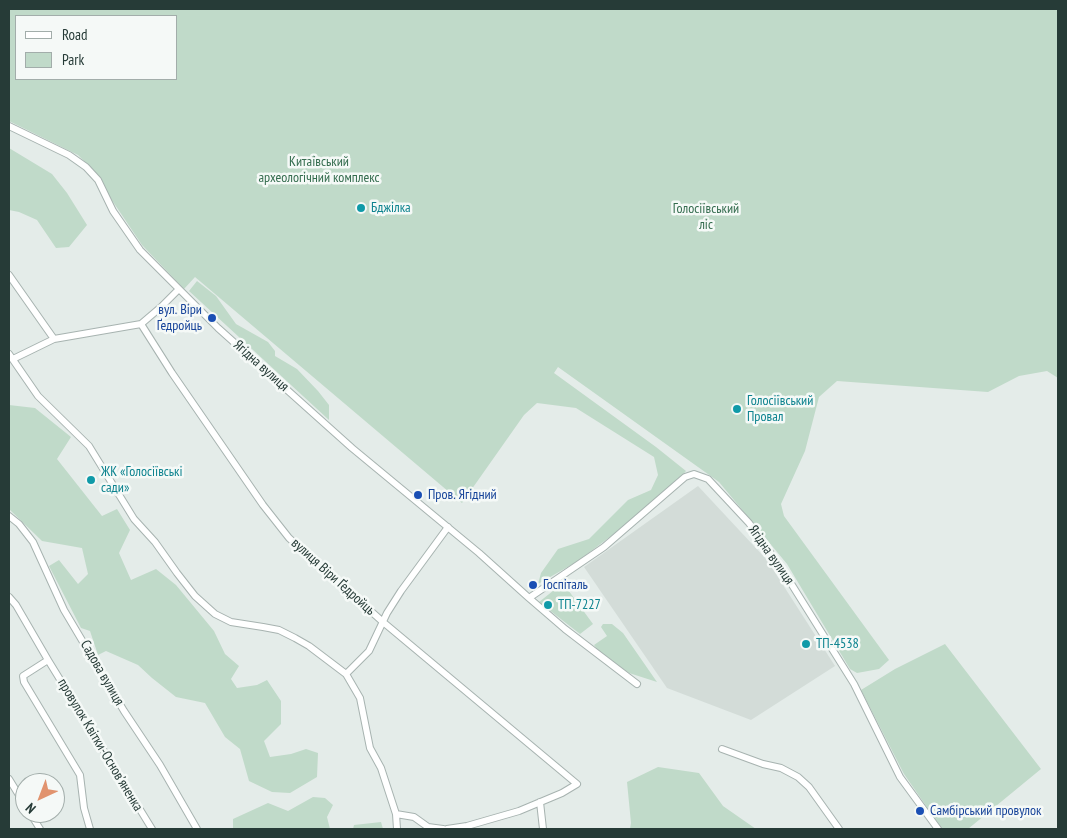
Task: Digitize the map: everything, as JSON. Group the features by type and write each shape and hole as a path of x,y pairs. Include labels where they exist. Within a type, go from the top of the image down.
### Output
{"street":[{"name":"Ягідна вулиця","path":"9,126 69,155 86,167 98,180 113,211 140,250 218,328 317,417 479,553 565,629 637,684"},
{"path":"9,276 54,339"},
{"path":"179,289 141,324 54,339 11,357 38,396 89,446 134,519 155,542 196,596 215,614 230,622 279,630 309,646 346,674 360,698 370,748 381,768 396,814 397,829"},
{"name":"вулиця Віри Ґедройць","path":"141,324 172,373 274,520 289,538 383,622 577,784 562,793 540,802"},
{"name":"Ягідна вулиця","path":"529,598 604,547 686,477 694,474 708,479 749,523 782,569 854,684 900,777 938,829"},
{"name":"Садова вулиця","path":"9,516 20,524 33,542 64,610 124,711 160,765 196,829"},
{"path":"346,674 369,651 401,590 448,528"},
{"path":"9,597 16,605 48,660 24,676 24,682 80,775 84,808 90,829"},
{"name":"провулок Квітки-Основʼяненка","path":"48,660 152,829"},
{"path":"722,749 763,764 781,768 798,777 809,786 839,829"},
{"path":"447,829 488,820 540,802 543,829"},
{"path":"396,814 414,817 428,827 442,829"}],"shaded area":[{"path":"698,486 767,560 835,666 751,720 667,688 584,567"}],"green space":[{"name":"Голосіївський ліс","path":"9,9 1058,9 1058,378 1047,371 1019,376 988,392 837,381 819,397 805,451 781,504 784,516 889,660 879,669 857,673 850,669 787,564 719,482 558,367 554,373 686,471 674,485 611,536 578,561 538,584 541,573 558,549 589,539 628,500 651,490 658,475 654,457 576,408 537,403 524,415 462,503 195,277 184,289 142,245 89,166 78,155 9,121"},
{"path":"9,148 52,174 67,193 87,225 69,247 56,248 37,220 9,210"},
{"path":"197,281 216,296 236,324 268,342 275,351 275,356 297,369 318,391 329,405 329,420 189,291"},
{"path":"9,405 35,408 71,437 57,459 102,516 117,509 130,530 119,553 131,580 156,569 176,585 214,631 225,654 239,666 231,679 237,688 257,685 267,680 281,701 281,724 264,741 270,757 291,754 306,749 318,753 317,777 290,793 272,792 249,781 240,749 225,737 205,703 176,697 138,665 106,651 98,655 90,631 81,628 49,566 59,560 78,584 88,574 82,548 42,541 9,509"},
{"path":"563,583 593,624 580,634 539,602"},
{"path":"603,624 612,624 623,633 657,682 629,673 601,654 594,645 607,636 601,627"},
{"path":"945,644 1041,769 968,829 942,829 904,774 861,690 895,669"},
{"path":"658,767 699,773 723,806 756,829 630,829 627,782"},
{"path":"313,797 325,798 333,805 327,817 330,829 233,829 233,819 268,803 288,811"},
{"path":"381,822 383,829 353,829 354,825"}],"place":[{"name":"Бджілка","path":"361,208"},
{"name":"вул. Віри Ґедройць","path":"212,318"},
{"name":"Голосіївський Провал","path":"737,409"},
{"name":"ЖК «Голосіївські сади»","path":"91,480"},
{"name":"Пров. Ягідний","path":"418,495"},
{"name":"Госпіталь","path":"533,585"},
{"name":"ТП-7227","path":"548,605"},
{"name":"ТП-4538","path":"806,644"},
{"name":"Самбірський провулок","path":"920,811"}],"park label":[{"name":"Китаївський археологічний комплекс","path":"319,170"}]}
